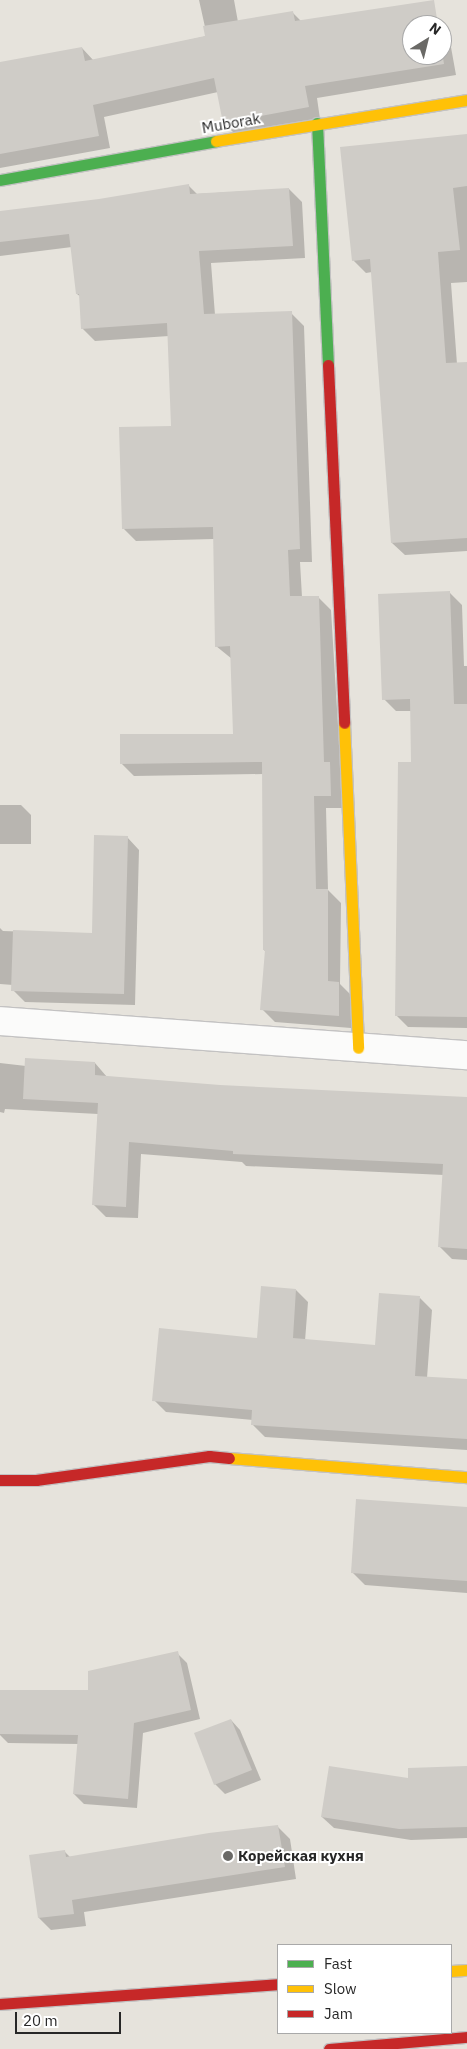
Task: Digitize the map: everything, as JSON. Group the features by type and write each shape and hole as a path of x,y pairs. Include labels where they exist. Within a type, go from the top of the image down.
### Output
{"main road":[{"name":"Muborak","path":"0,180 317,123 467,100"},
{"path":"317,123 358,1048"},
{"path":"0,1480 36,1480 209,1456 467,1477"},
{"path":"452,1971 467,1970"},
{"path":"0,2004 277,1984"},
{"path":"329,2049 467,2037"}],"street":[{"path":"0,1021 467,1055"}],"building":[{"path":"434,0 436,15 402,15 402,65 438,65 305,86 309,107 223,123 214,78 93,105 99,136 0,154 0,62 82,47 85,61 205,36 203,26 293,11 295,21"},
{"path":"467,134 467,186 453,188 460,250 438,252 446,363 467,362 467,538 391,543 370,259 352,261 340,147"},
{"path":"189,184 190,194 289,188 293,246 199,251 204,314 292,311 300,549 288,550 290,596 319,596 324,762 330,762 331,796 314,796 316,889 328,889 328,981 339,982 339,1016 260,1010 265,950 263,950 262,762 120,764 120,734 233,734 230,646 215,647 213,527 122,529 119,427 171,426 167,323 81,329 79,294 76,294 69,234 0,242 0,211 99,199"},
{"path":"450,591 454,704 467,704 467,1017 395,1016 398,762 411,762 410,699 382,700 378,594"},
{"path":"94,835 128,836 124,994 11,991 13,930 92,933"},
{"path":"25,1058 95,1062 95,1075 220,1085 467,1097 467,1249 438,1247 443,1164 233,1154 233,1151 129,1142 126,1207 92,1205 98,1103 23,1099"},
{"path":"261,1286 296,1289 293,1338 375,1345 379,1293 420,1296 415,1376 467,1379 467,1439 251,1425 252,1410 152,1401 159,1328 257,1338"},
{"path":"356,1499 467,1507 467,1581 351,1573"},
{"path":"178,1651 191,1710 134,1723 128,1799 73,1794 78,1735 0,1734 0,1690 88,1690 88,1671"},
{"path":"231,1719 252,1770 214,1785 194,1733"},
{"path":"329,1766 408,1778 408,1768 467,1766 467,1827 399,1829 321,1817"},
{"path":"278,1825 285,1867 72,1900 74,1914 38,1918 29,1855 65,1850 66,1857 209,1833"}],"traffic: fast":[{"path":"317,123 328,365"},
{"path":"0,180 216,141"}],"traffic: slow":[{"path":"216,141 467,100"},
{"path":"344,723 358,1048"},
{"path":"229,1458 467,1477"},
{"path":"452,1971 467,1970"}],"traffic: jam":[{"path":"328,365 344,723"},
{"path":"0,1480 36,1480 209,1456 229,1458"},
{"path":"0,2004 277,1984"},
{"path":"329,2049 467,2037"}],"place":[{"name":"Корейская кухня","path":"228,1856"}]}
